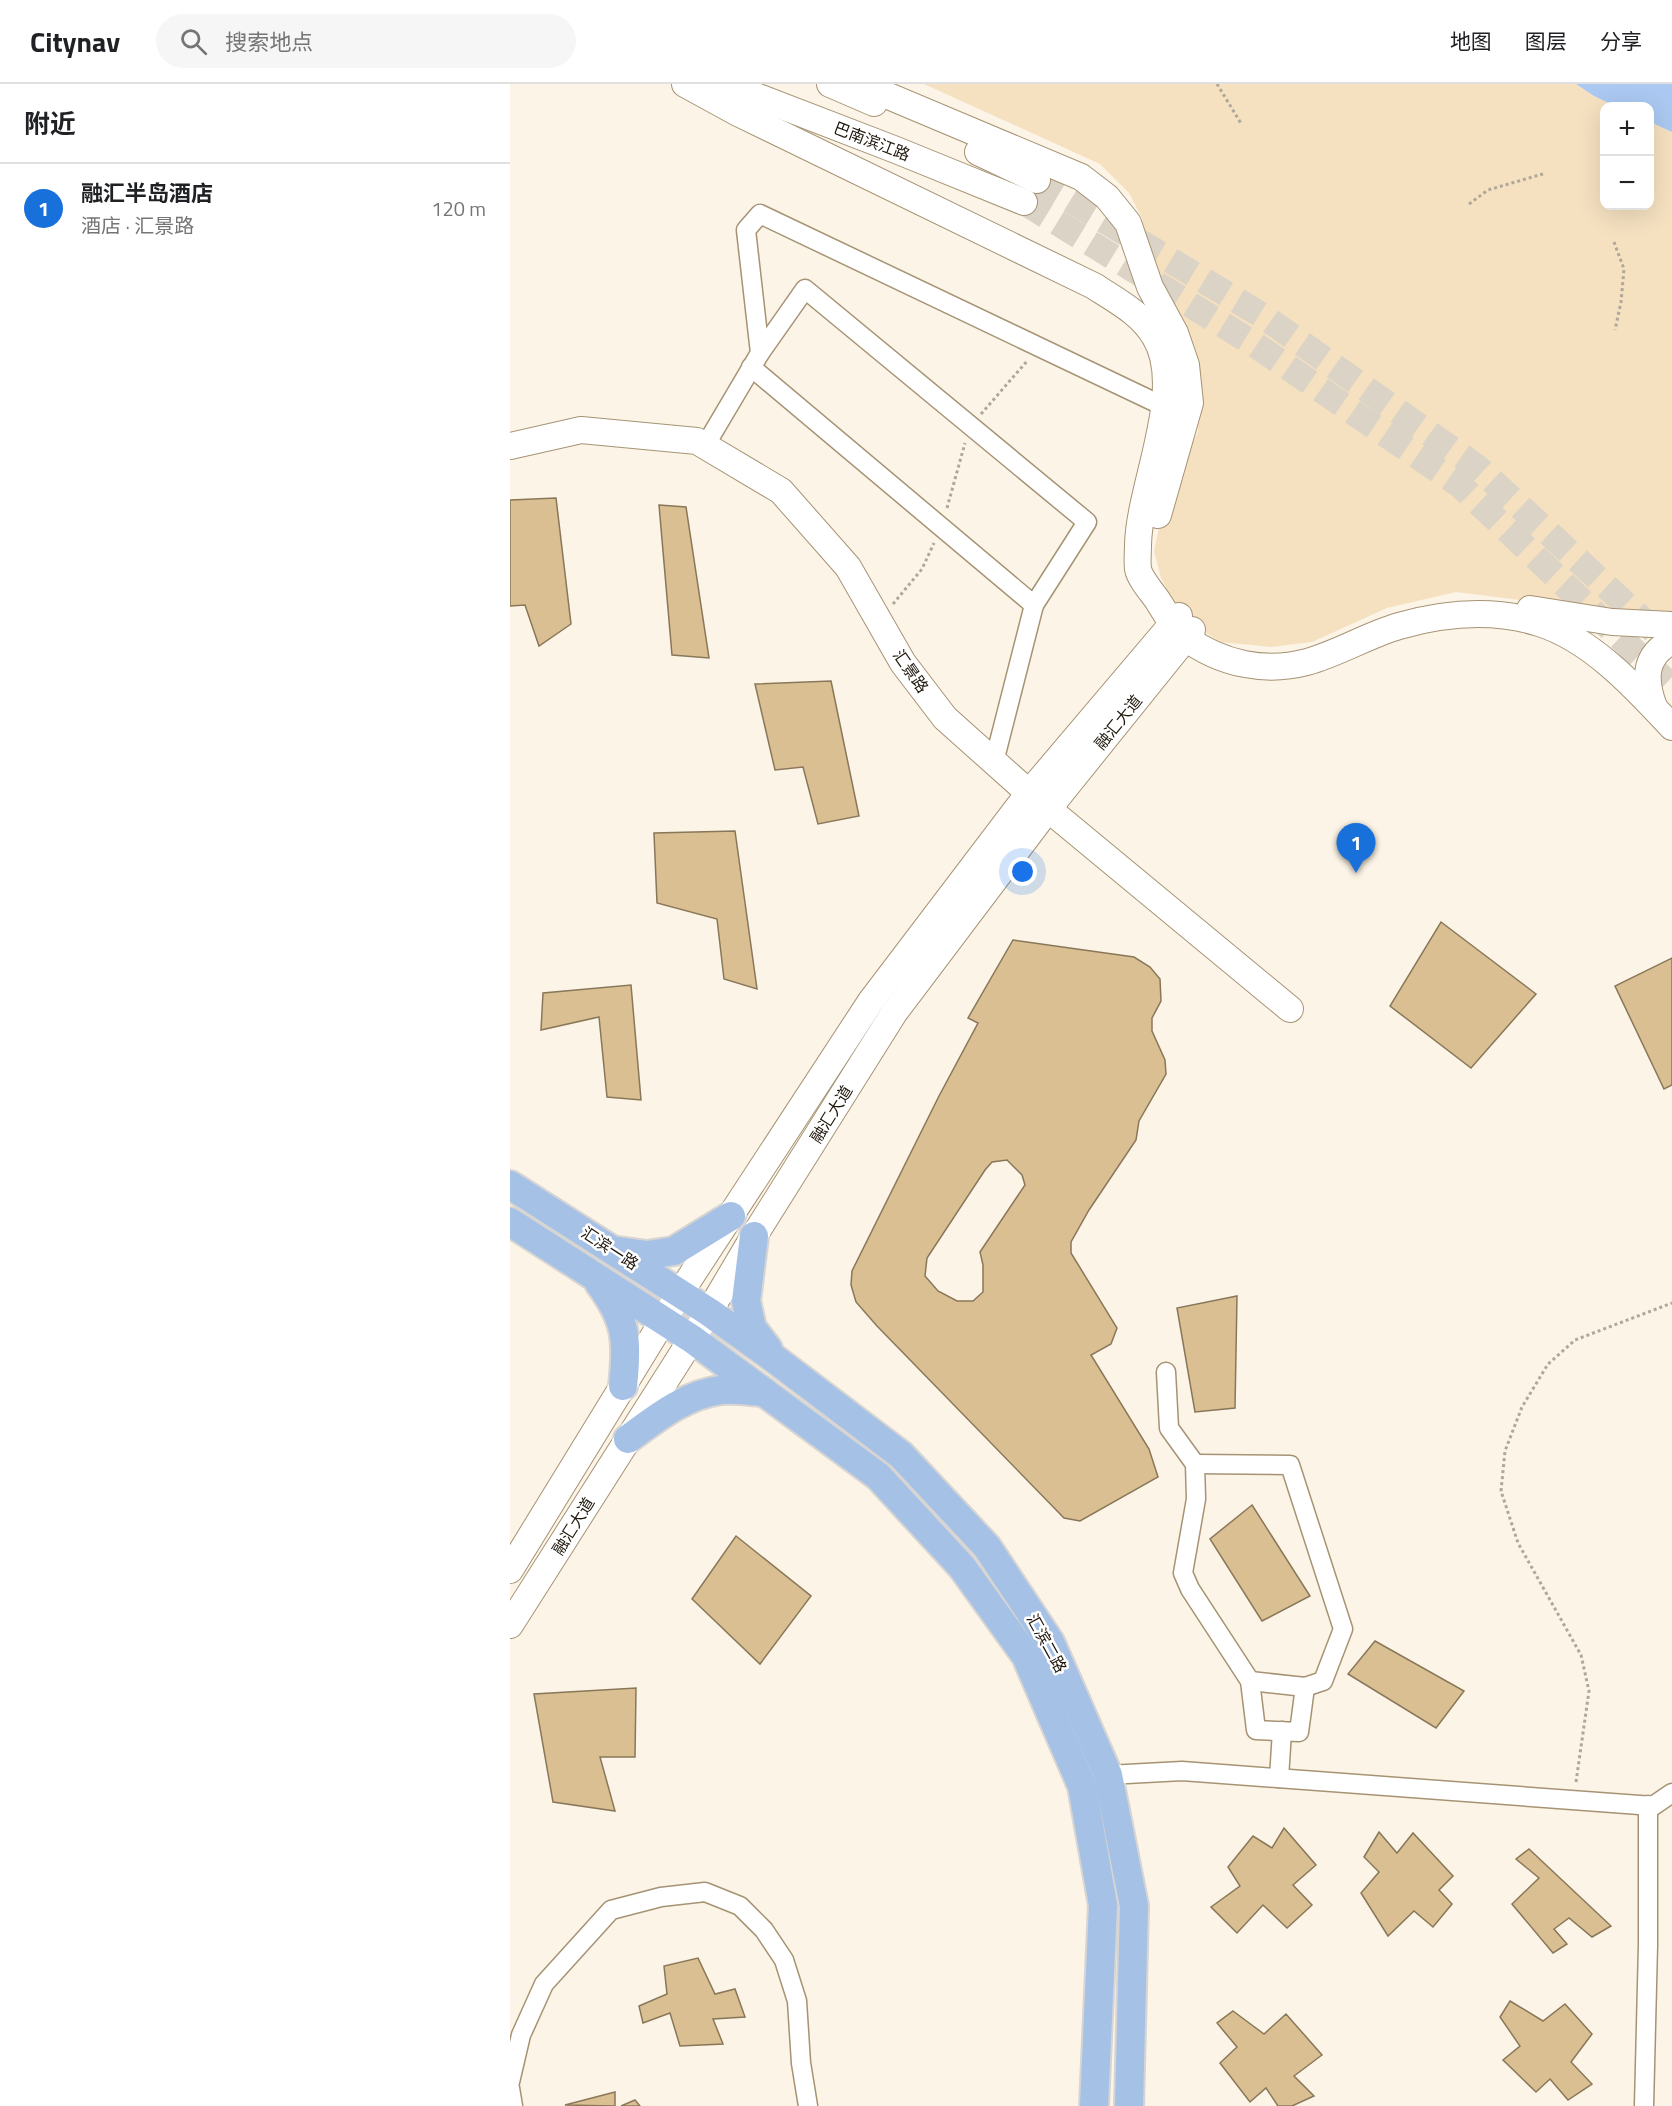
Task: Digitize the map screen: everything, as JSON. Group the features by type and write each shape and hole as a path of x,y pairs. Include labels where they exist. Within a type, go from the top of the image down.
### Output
{"main road":[{"path":"685,84 738,113 1094,286 1140,316 1156,338 1165,365 1165,407 1139,529 1138,570 1182,627 1217,656 1244,665 1278,667 1308,662 1398,626 1439,616 1467,614 1502,616 1540,624 1574,640 1615,669 1664,718"},
{"name":"巴南滨江路","path":"718,84 748,93 896,150 1024,202"},
{"name":"巴南滨江路","path":"830,84 1037,180"},
{"path":"860,84 1081,177 1107,197 1128,223 1150,286 1175,333 1186,365 1190,403 1162,497 1152,536 1148,564 1163,597 1182,627 1221,648 1245,655 1275,657 1309,652 1397,615 1438,605 1471,602 1503,604 1612,622 1672,626"},
{"name":"汇景路","path":"510,446 581,430 697,441 781,491 848,567 903,663 945,718 1038,801 1290,1009"},
{"name":"融汇大道","path":"510,1570 680,1293 871,1001 1182,627"},
{"path":"1664,718 1647,688 1647,674 1656,653 1663,645 1672,641"},
{"name":"融汇大道","path":"510,1625 709,1312 894,1013 1038,801"},
{"name":"汇滨一路","path":"510,1185 709,1312"},
{"path":"612,1250 647,1255 674,1251 731,1215"},
{"name":"汇滨一路","path":"510,1222 692,1339"},
{"path":"754,1236 746,1301 752,1328 776,1360"},
{"path":"593,1275 614,1302 623,1326 626,1353 623,1386"},
{"name":"汇滨二路","path":"709,1312 901,1455 987,1547 1050,1642 1108,1776 1134,1906 1129,2106"},
{"name":"汇滨二路","path":"692,1339 878,1476 962,1567 1026,1656 1082,1785 1103,1905 1094,2106"},
{"path":"628,1439 661,1415 692,1398 720,1390 764,1392"}],"street":[{"path":"1034,605 942,527 755,360 746,230 760,214 1165,407"},
{"path":"705,446 755,360 805,290 1088,522 1034,605 994,762"},
{"path":"1166,1372 1168,1428 1195,1464 1196,1499 1183,1573 1190,1589 1250,1681 1256,1730 1299,1732 1305,1687"},
{"path":"1195,1464 1290,1465 1343,1629 1323,1681 1305,1687 1250,1681"},
{"path":"1279,1778 1282,1731"},
{"path":"1108,1776 1182,1771 1653,1806 1672,1793"},
{"path":"1644,2106 1648,1946 1648,1805"},
{"path":"510,2082 521,2035 544,1984 611,1910 661,1897 705,1892 740,1906 764,1930 784,1960 797,2001 801,2063 808,2106"},
{"path":"510,2088 513,2106"}],"path":[{"path":"1216,84 1242,125"},
{"path":"1468,204 1488,190 1546,173"},
{"path":"1614,242 1624,269 1621,303 1615,330"},
{"path":"879,621 922,569 942,527 970,426 1039,347"},
{"path":"1574,1800 1588,1691 1581,1655 1518,1543 1500,1491 1505,1451 1522,1407 1548,1364 1575,1340 1672,1303"}],"shaded area":[{"path":"924,84 1576,84 1607,102 1600,102 1600,210 1654,210 1654,124 1672,132 1672,635 1584,627 1520,600 1456,592 1387,608 1312,642 1271,647 1221,642 1198,628 1173,600 1161,578 1154,551 1163,509 1198,431 1196,394 1148,266 1142,218 1129,193 1100,164"}],"water":[{"path":"1576,84 1672,84 1672,132 1654,124 1654,102 1607,102"}],"building":[{"path":"556,498 571,624 539,646 525,605 510,606 510,500"},
{"path":"659,505 686,507 709,658 672,655"},
{"path":"831,681 859,816 818,824 803,767 775,770 755,684"},
{"path":"735,831 757,989 724,979 717,919 657,903 654,833"},
{"path":"1441,922 1536,994 1471,1068 1390,1006"},
{"path":"1013,940 1134,957 1150,967 1160,979 1161,1001 1152,1018 1152,1031 1165,1060 1166,1074 1139,1121 1136,1140 1089,1210 1071,1242 1071,1253 1117,1328 1111,1344 1091,1355 1149,1449 1158,1477 1080,1521 1064,1518 877,1326 856,1302 851,1285 852,1271 978,1023 968,1018","holes":["1007,1160 1022,1175 1025,1185 980,1252 983,1265 983,1292 973,1301 957,1301 938,1291 925,1276 927,1258 985,1170 992,1162"]},
{"path":"1672,958 1672,1085 1664,1089 1615,986"},
{"path":"631,985 641,1100 607,1097 599,1017 541,1030 543,993"},
{"path":"1237,1296 1235,1408 1195,1412 1177,1308"},
{"path":"1252,1505 1310,1596 1262,1621 1210,1539"},
{"path":"736,1536 811,1596 760,1664 692,1599"},
{"path":"1375,1641 1464,1691 1436,1728 1348,1674"},
{"path":"636,1688 635,1757 600,1757 615,1811 553,1802 534,1694"},
{"path":"1284,1828 1316,1865 1293,1885 1312,1905 1287,1928 1263,1905 1237,1933 1211,1907 1240,1886 1228,1867 1253,1836 1272,1848"},
{"path":"1379,1832 1397,1853 1413,1833 1453,1876 1439,1890 1452,1904 1433,1927 1414,1911 1388,1936 1361,1893 1379,1872 1364,1857"},
{"path":"1529,1849 1611,1926 1592,1937 1569,1918 1554,1929 1567,1944 1553,1953 1512,1904 1539,1878 1516,1859"},
{"path":"698,1958 715,1994 735,1989 745,2017 713,2019 723,2044 680,2046 670,2013 643,2023 639,2006 667,1994 664,1966"},
{"path":"1510,2001 1543,2021 1565,2004 1592,2034 1571,2062 1592,2084 1568,2100 1550,2079 1536,2092 1503,2060 1520,2046 1500,2017"},
{"path":"1233,2011 1264,2034 1286,2014 1322,2055 1294,2076 1314,2096 1292,2106 1278,2106 1266,2088 1250,2102 1220,2063 1237,2047 1217,2023"},
{"path":"615,2092 615,2106 565,2105"},
{"path":"635,2100 640,2106 621,2106"}],"tunnel":[{"path":"1037,180 1263,316 1477,467 1658,634"},
{"path":"1024,202 1254,344 1461,486 1672,687"}],"place":[{"name":"融汇半岛酒店","path":"1356,873"}]}
